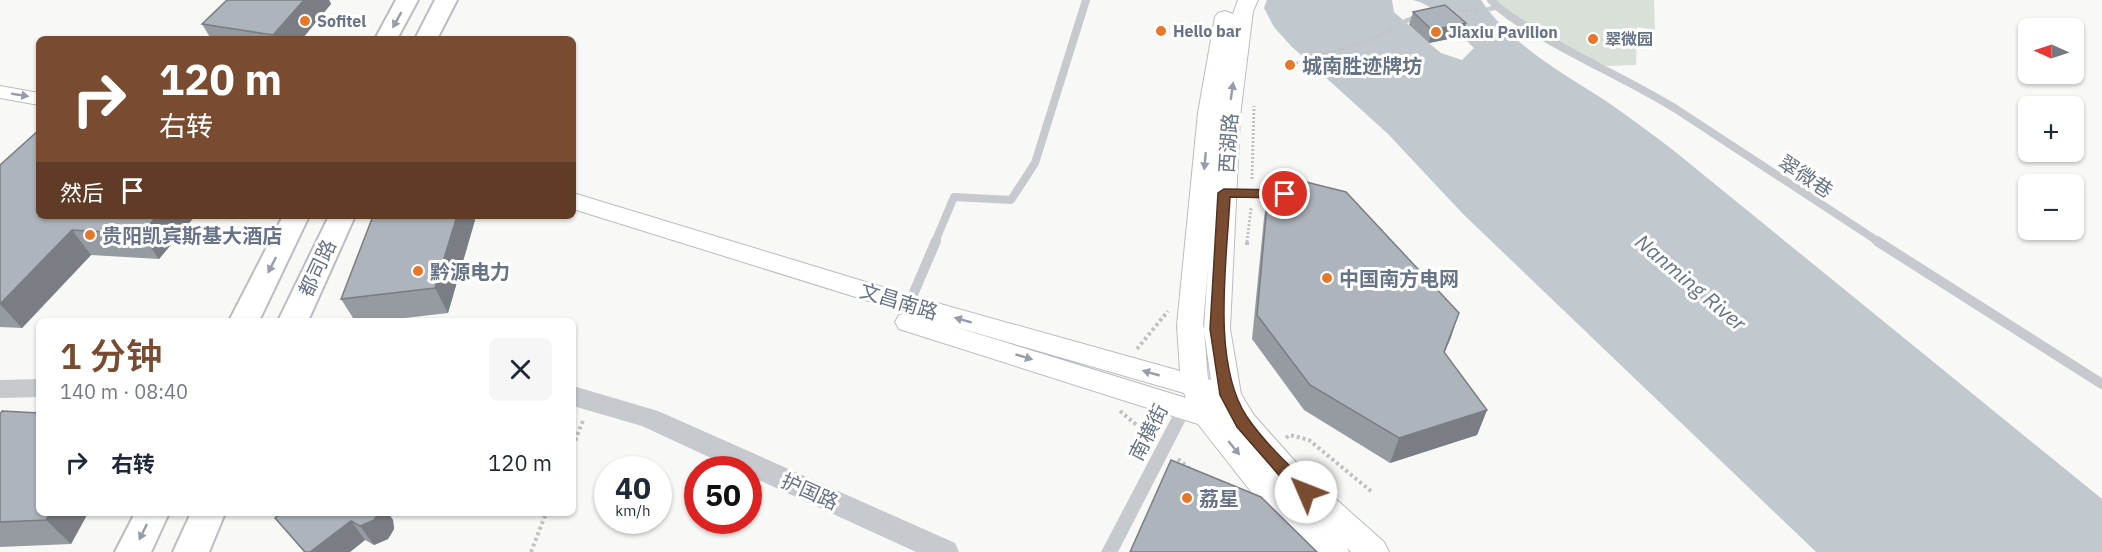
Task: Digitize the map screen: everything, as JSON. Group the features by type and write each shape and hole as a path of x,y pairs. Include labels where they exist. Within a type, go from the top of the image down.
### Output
{"main road":[{"path":"388,36 407,0"},
{"path":"428,36 446,0"},
{"name":"西湖路","path":"1196,403 1190,325 1209,113 1226,10 1241,2 1243,11 1229,116 1217,329 1227,395 1243,422 1290,477 1373,552"},
{"path":"0,77 36,83"},
{"path":"0,92 36,98"},
{"name":"文昌南路","path":"576,202 909,304 1196,403"},
{"name":"都司路","path":"245,318 294,219"},
{"name":"都司路","path":"295,316 341,219"},
{"name":"文昌南路","path":"576,219 1196,403 1227,395"},
{"path":"1196,403 1267,489 1334,552"},
{"path":"133,552 151,516"},
{"path":"191,552 207,516"}],"street":[{"path":"1405,21 1426,13"},
{"name":"南横街","path":"1109,552 1196,403 1217,329"},
{"path":"0,389 36,388"},
{"name":"护国路","path":"582,399 649,418 945,552"}],"lane":[{"path":"909,304 954,197 1011,200 1035,163 1086,0"},
{"name":"翠微巷","path":"1493,5 1557,46 1642,88 1668,104 1777,177 2102,384"},
{"path":"1224,193 1285,194"}],"path":[{"path":"1426,13 1493,5"},
{"path":"1296,63 1373,39 1405,21"},
{"path":"1251,210 1254,96"},
{"path":"1140,342 1170,308"},
{"path":"576,430 582,399"},
{"path":"1191,470 1199,477"},
{"path":"531,552 545,516"}],"shaded area":[{"name":"翠微园","path":"1495,0 1654,0 1655,30 1637,27 1636,65 1607,66 1564,48 1520,21"}],"water":[{"name":"Nanming River","path":"1267,0 1392,0 1394,12 1429,43 1441,53 1462,60 1474,48 1438,13 1413,0 1481,0 1493,16 1522,44 1615,107 1673,150 2102,499 2102,552 1816,552 1463,214 1388,134 1291,46 1274,27 1264,8"}],"building":[{"path":"227,0 304,0 273,35 202,24"},
{"path":"1445,5 1466,23 1432,30 1413,12"},
{"path":"36,133 36,219 154,219 141,234 72,230 0,304 0,165"},
{"name":"中国南方电网","path":"1306,182 1346,192 1459,313 1444,352 1487,410 1399,438 1310,385 1257,315 1268,194"},
{"path":"372,219 456,219 435,288 341,299"},
{"path":"2,411 36,413 36,516 48,516 46,520 0,522 0,414"},
{"name":"荔星","path":"1171,460 1261,497 1317,552 1130,552"},
{"path":"277,516 377,516 374,520 360,526 351,521 310,552 305,552 275,518"}],"place":[{"name":"Sofitel","path":"305,21"},
{"name":"Hello bar","path":"1161,31"},
{"name":"Jiaxiu Pavilion","path":"1436,32"},
{"name":"翠微园","path":"1593,39"},
{"name":"城南胜迹牌坊","path":"1290,65"},
{"name":"贵阳凯宾斯基大酒店","path":"90,235"},
{"name":"黔源电力","path":"418,271"},
{"name":"中国南方电网","path":"1327,278"},
{"name":"荔星","path":"1187,498"}],"route":[{"path":"1285,194 1224,193 1217,329 1227,395 1243,422 1290,477 1306,492"}]}
